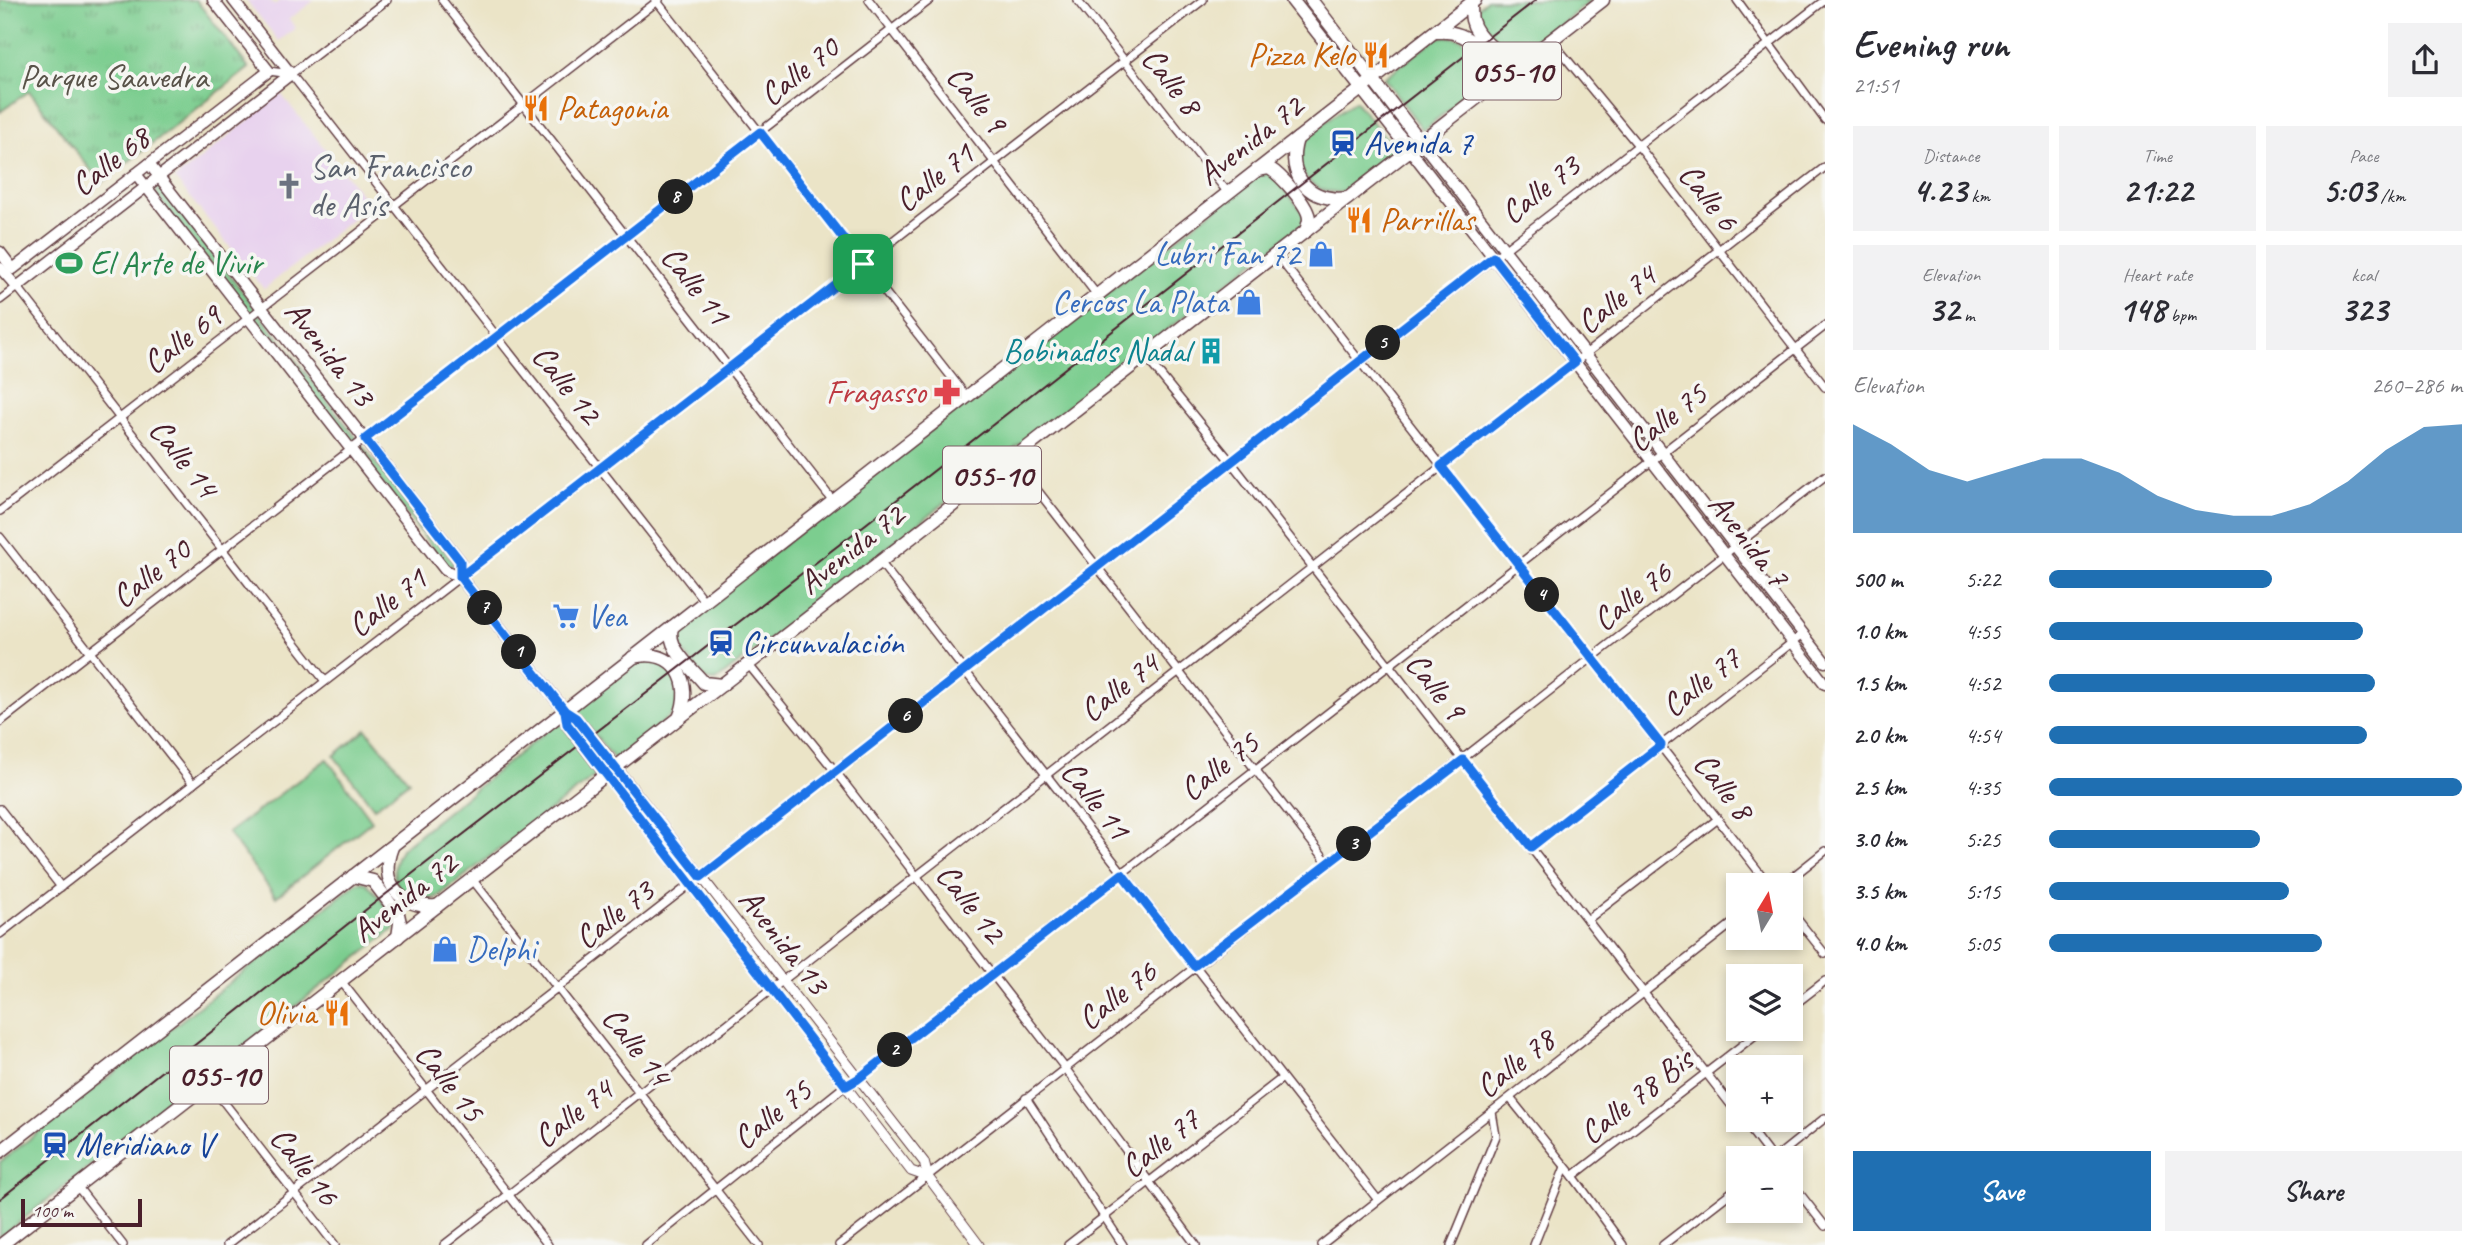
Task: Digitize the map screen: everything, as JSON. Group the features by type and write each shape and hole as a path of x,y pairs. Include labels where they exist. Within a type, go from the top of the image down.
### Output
{"main road":[{"path":"213,0 268,71"},
{"name":"Calle 12","path":"233,0 291,74"},
{"name":"Avenida 7","path":"1293,0 1825,684"},
{"name":"Avenida 7","path":"1311,0 1825,662"},
{"name":"Avenida 72","path":"1,1245 1603,0"},
{"path":"1473,2 1472,22 1480,34 1502,57 1520,64"},
{"name":"Avenida 72","path":"0,1152 1473,2"},
{"path":"1435,32 1458,33 1476,46 1487,69 1482,93"},
{"name":"Calle 68","path":"13,269 268,71"},
{"name":"Calle 68","path":"16,287 291,74"},
{"path":"1298,139 1294,159 1296,172 1302,183 1323,198 1349,198"},
{"name":"Avenida 13","path":"149,164 460,561 460,577"},
{"path":"1257,170 1269,168 1278,174 1306,210 1309,219 1306,231"},
{"name":"Avenida 13","path":"136,174 445,570 460,577 565,711 567,724 611,771"},
{"path":"0,252 13,269"},
{"name":"Calle 14","path":"0,268 16,287"},
{"path":"673,627 670,636 673,645 704,683 722,685"},
{"path":"633,657 660,657 677,670 685,688 685,698 678,719"},
{"path":"393,846 387,870 394,890 413,904 438,906"},
{"path":"353,876 373,881 398,914 398,937"}],"street":[{"name":"Calle 68","path":"291,74 387,0"},
{"name":"Calle 11","path":"442,0 833,501"},
{"path":"657,0 967,397"},
{"name":"Calle 69","path":"0,511 657,0"},
{"name":"Calle 9","path":"869,0 1097,295"},
{"name":"Calle 70","path":"0,722 930,0"},
{"name":"Calle 8","path":"1077,0 1228,193"},
{"name":"Calle 71","path":"0,934 1203,0"},
{"path":"1737,0 1825,120"},
{"name":"Calle 73","path":"227,1245 1825,0"},
{"name":"Calle 6","path":"1551,40 1637,144 1825,387"},
{"path":"268,71 291,74"},
{"name":"Calle 12","path":"291,74 705,602"},
{"name":"Calle 74","path":"444,1245 1825,167"},
{"name":"Calle 8","path":"1276,254 1760,873"},
{"path":"13,269 16,287"},
{"name":"Calle 68","path":"0,300 16,287"},
{"name":"Calle 14","path":"16,287 325,681"},
{"name":"Calle 75","path":"646,1245 846,1086 993,975 1388,664 1825,326"},
{"name":"Calle 9","path":"1145,356 1231,462 1726,1099"},
{"path":"1013,459 1329,864"},
{"name":"Calle 76","path":"839,1245 1825,476"},
{"path":"0,537 193,784"},
{"name":"Calle 11","path":"880,562 1378,1200"},
{"name":"Calle 77","path":"1531,847 1803,634"},
{"name":"Calle 12","path":"748,664 835,771 1065,1068 1196,1245"},
{"name":"Avenida 13","path":"611,771 701,877 924,1162 928,1177 979,1245"},
{"name":"Avenida 13","path":"611,771 770,990 911,1171 928,1177"},
{"path":"0,809 61,887"},
{"path":"1587,920 1718,818"},
{"path":"1797,873 1825,851"},
{"name":"Calle 14","path":"472,879 759,1245"},
{"path":"1803,926 1825,954"},
{"name":"Calle 78","path":"1321,1245 1726,928"},
{"name":"Calle 15","path":"341,981 548,1245"},
{"path":"1803,998 1825,981"},
{"name":"Calle 78 Bis","path":"1573,1177 1747,1041"},
{"name":"Calle 77","path":"1068,1245 1281,1079"},
{"name":"Calle 16","path":"209,1083 335,1245"},
{"path":"1026,1098 1123,1245"},
{"path":"1510,1098 1573,1177 1621,1244"},
{"path":"1451,1245 1496,1136 1492,1112"},
{"path":"1789,1146 1825,1118"},
{"path":"1753,1132 1764,1146"},
{"path":"1534,1245 1565,1167"},
{"path":"77,1186 123,1245"},
{"path":"1663,1245 1726,1196"},
{"path":"1803,1198 1825,1226"}],"shaded area":[{"path":"246,0 270,0 274,5 281,0 315,0 289,19 296,28 279,41"},
{"path":"281,94 370,205 264,289 175,179"}],"green space":[{"name":"Parque Saavedra","path":"0,0 196,0 249,68 101,183 29,91 0,112"},
{"path":"1487,0 1592,0 1517,58 1504,56 1476,21 1477,8"},
{"path":"1446,36 1462,39 1481,60 1480,79 1474,90 1423,130 1384,78 1437,38"},
{"path":"1355,101 1397,151 1342,192 1323,190 1307,179 1300,167 1299,155 1303,144 1322,124"},
{"path":"1268,171 1304,213 1303,224 716,681 706,680 674,641 676,628 1262,172"},
{"path":"161,187 453,562 452,567 446,565 157,196 156,189"},
{"path":"643,659 661,662 677,677 681,694 674,713 615,760 574,709"},
{"path":"559,721 600,772 437,897 425,900 406,895 396,881 394,871 401,849"},
{"path":"366,729 409,781 374,808 334,756"},
{"path":"327,759 372,821 276,897 228,833"},
{"path":"357,883 367,883 396,918 394,929 0,1237 0,1162"}],"tram line":[{"path":"0,1199 368,908 853,534 1536,0"}],"place":[{"name":"Pizza Kelo","path":"1376,55"},
{"name":"Patagonia","path":"536,108"},
{"name":"Avenida 7","path":"1343,143"},
{"name":"San Francisco de Asís","path":"289,186"},
{"name":"Parrillas","path":"1359,220"},
{"name":"Lubri Fan 72","path":"1321,254"},
{"name":"El Arte de Vivir","path":"69,263"},
{"name":"Cercos La Plata","path":"1249,302"},
{"name":"Bobinados Nadal","path":"1211,351"},
{"name":"Fragasso","path":"947,392"},
{"name":"Vea","path":"566,616"},
{"name":"Circunvalación","path":"721,643"},
{"name":"Delphi","path":"445,949"},
{"name":"Olivia","path":"337,1013"},
{"name":"Meridiano V","path":"55,1145"}],"route":[{"path":"863,264 460,577 565,711 567,724 846,1086 1122,874 1194,966 1463,760 1531,847 1661,745 1441,466 1575,362 1493,257 701,877 576,718 565,711 498,625 460,577 460,561 365,439 760,132 863,264"}]}
